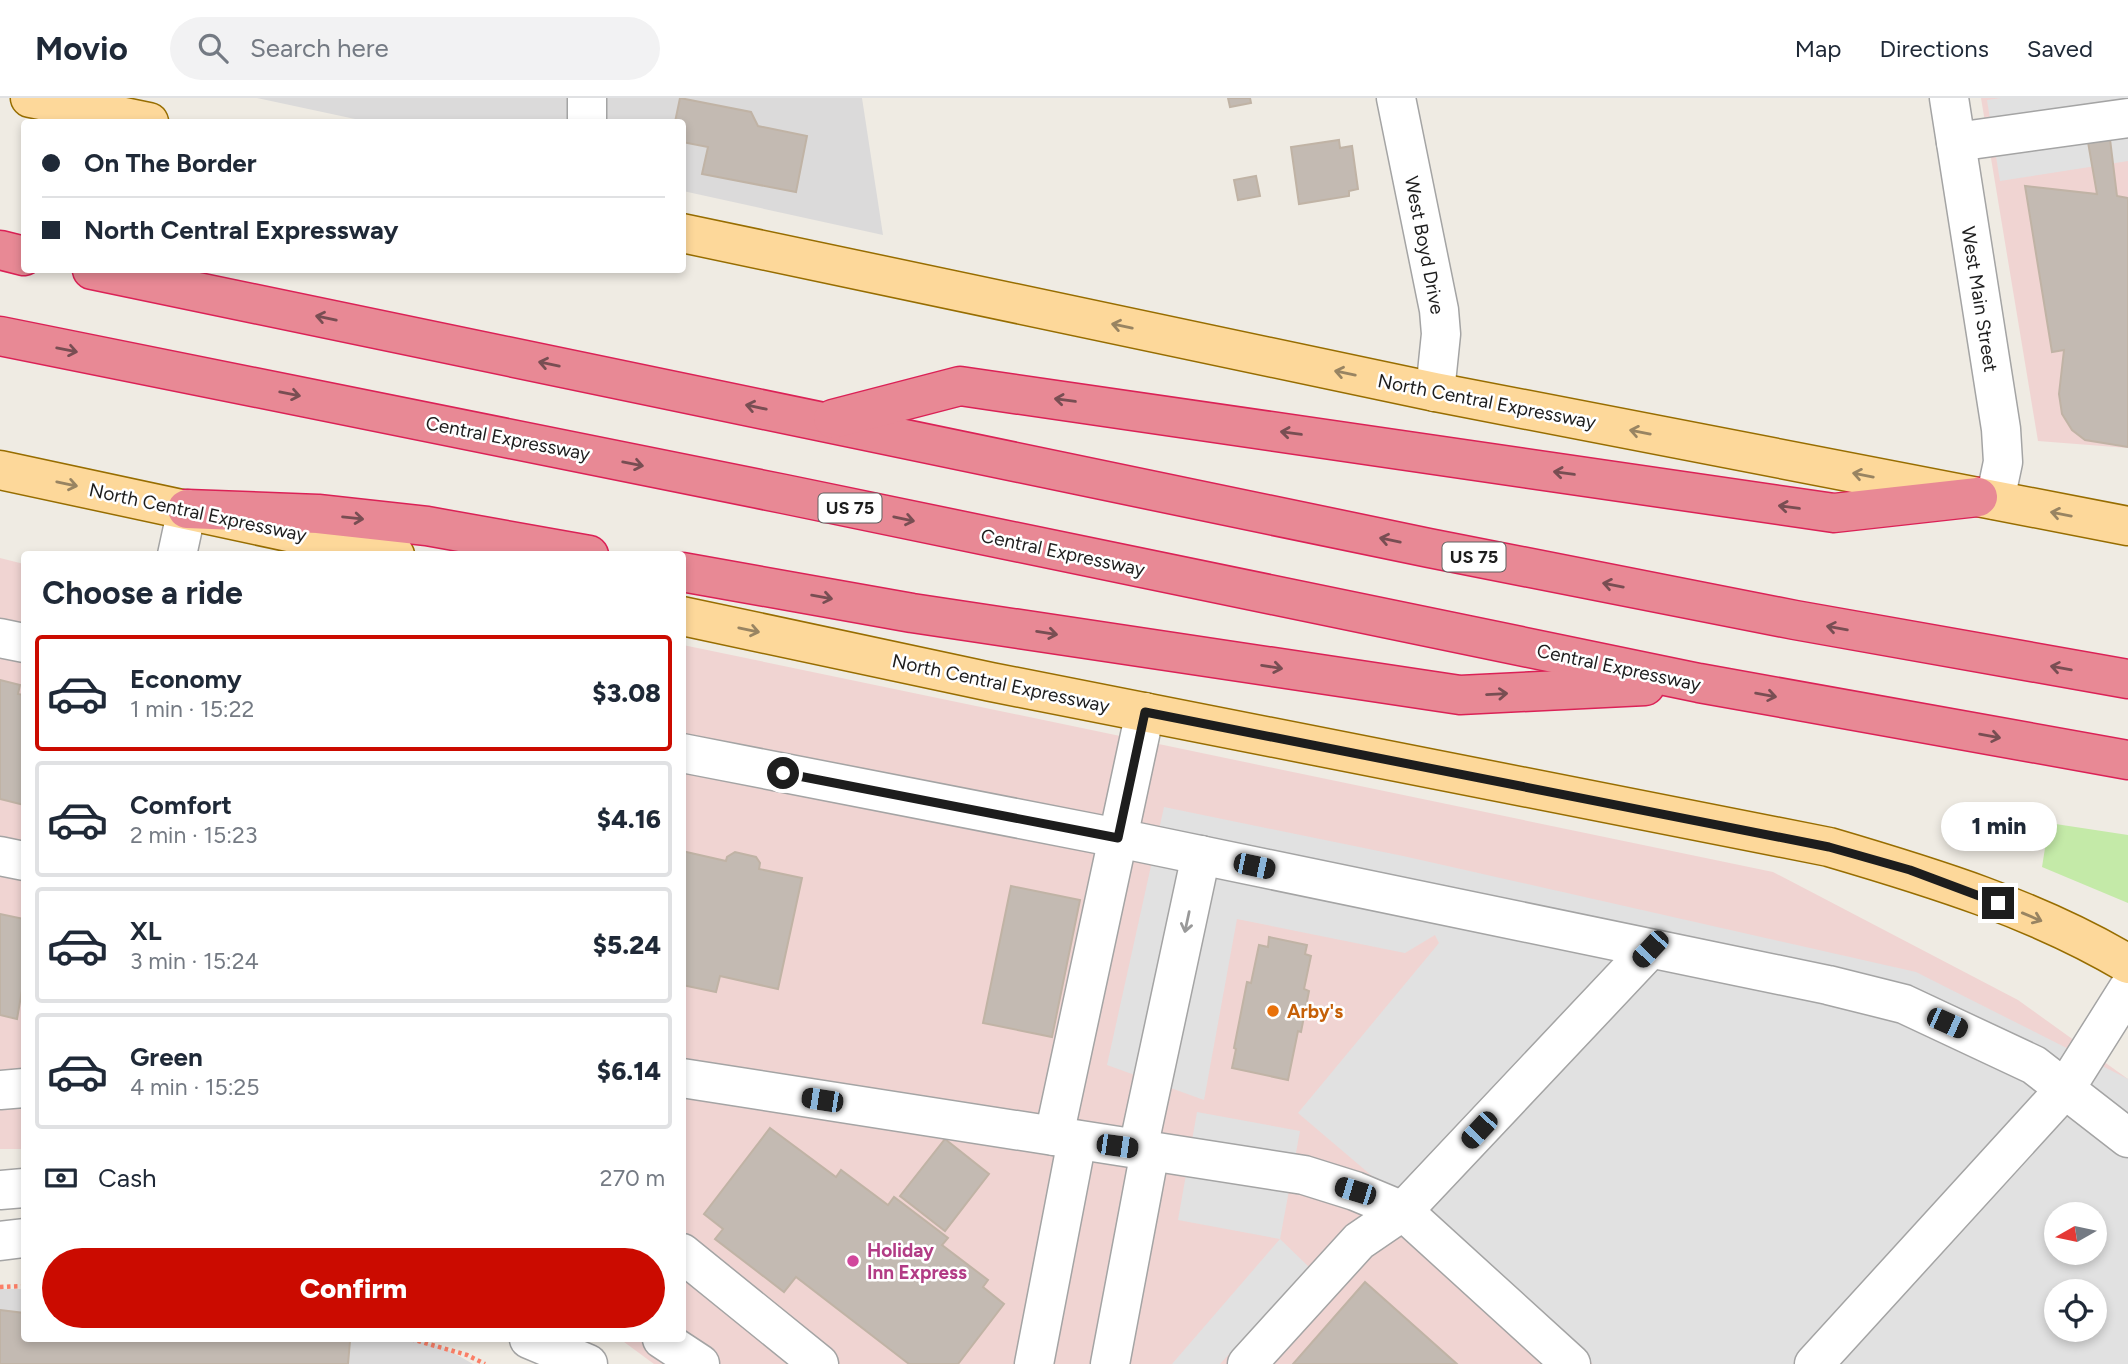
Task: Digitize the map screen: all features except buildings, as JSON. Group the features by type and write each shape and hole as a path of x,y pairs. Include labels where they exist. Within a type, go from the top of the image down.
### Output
{"highway":[{"path":"0,250 21,255"},
{"name":"US 75","path":"107,273 1669,596 2128,680"},
{"name":"Central Expressway","path":"0,336 1699,683 2128,760"},
{"path":"823,421 960,386 1834,513 1987,499"},
{"path":"187,509 318,514 414,524 566,551"},
{"path":"686,573 912,613 1460,695 1699,683"}],"main road":[{"path":"30,98 134,119"},
{"name":"North Central Expressway","path":"686,234 1435,392 2128,526"},
{"name":"North Central Expressway","path":"0,470 377,551"},
{"name":"North Central Expressway","path":"686,617 1145,712 1829,847 1910,870 1998,903 2097,945 2128,964"}],"street":[{"path":"587,98 587,119"},
{"name":"West Boyd Drive","path":"1396,98 1439,310 1441,334 1435,392"},
{"name":"West Main Street","path":"1949,98 2001,429 2003,462 1987,499"},
{"path":"1956,142 2128,117"},
{"path":"178,551 187,509"},
{"path":"0,638 21,642"},
{"path":"1034,1364 1066,1138 1118,838 1145,712"},
{"path":"686,754 1201,855 1828,985 1904,1004 2034,1065 2128,1138"},
{"path":"1110,1364 1144,1150 1201,855"},
{"path":"0,856 21,860"},
{"path":"1247,1364 1359,1241 1403,1211 1650,949"},
{"path":"1814,1364 2066,1089 2128,989"},
{"path":"686,1079 1304,1175 1355,1191 1403,1211 1571,1364"},
{"path":"0,1090 21,1088"},
{"path":"0,1190 21,1188"},
{"path":"0,1241 21,1238"},
{"path":"686,1256 819,1364"},
{"path":"536,1342 587,1364"},
{"path":"667,1342 700,1364"}],"path":[{"path":"0,1287 21,1286"},
{"path":"422,1342 467,1355 485,1364"}],"shaded area":[{"path":"257,98 862,98 883,235 686,192 686,119 355,119"},
{"path":"1981,98 2128,98 2128,448 2038,441"},
{"path":"2128,98 2128,161 2000,181 1987,100"},
{"path":"0,558 21,563 21,1149 0,1149"},
{"path":"686,646 1773,872 2018,1000 2128,1079 2128,1364 654,1364 624,1342 686,1342"},
{"path":"1164,807 1403,856 1916,972 2128,1079 2128,1364 1593,1364 1298,1113 1439,943 1435,935 1405,953 1237,919 1204,1100 1107,1065"},
{"path":"1197,1112 1300,1131 1280,1239 1178,1220"},
{"path":"1280,1239 1309,1267 1220,1364 1172,1364"},
{"path":"0,1289 21,1289 21,1342 422,1342 445,1348 473,1364 0,1364"}],"green space":[{"path":"2049,823 2128,835 2128,903 2042,867"}],"place":[{"name":"Arby's","path":"1273,1011"},
{"name":"Holiday Inn Express","path":"853,1261"}],"route":[{"path":"783,773 1118,838 1145,712 1829,847 1910,870 1998,903"}]}
